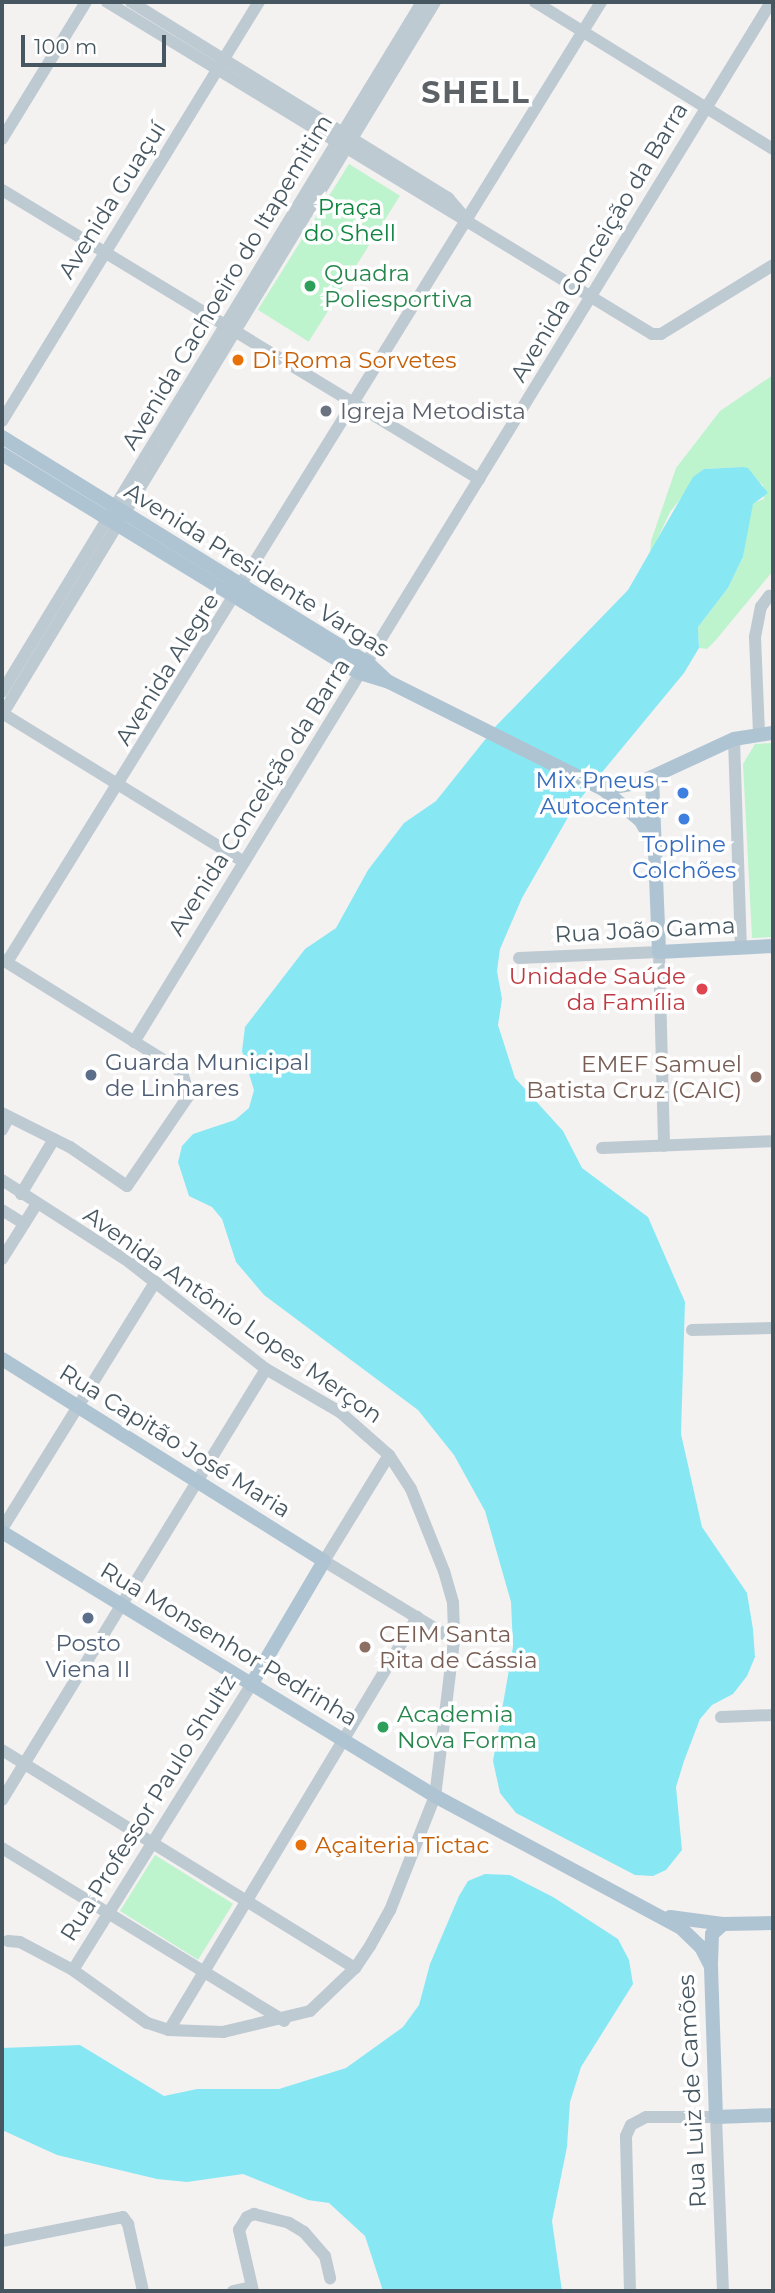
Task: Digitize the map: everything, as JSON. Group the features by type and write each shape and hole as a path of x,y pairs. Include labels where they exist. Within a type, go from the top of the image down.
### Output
{"main road":[{"name":"Avenida Presidente Vargas","path":"2,437 116,516"},
{"name":"Avenida Presidente Vargas","path":"2,454 116,516 443,713 600,788 640,821 654,844"},
{"path":"600,788 652,777 734,739 766,733"},
{"path":"652,777 659,952"},
{"name":"Rua João Gama","path":"659,952 773,946"},
{"name":"Rua Capitão José Maria","path":"2,1359 324,1561"},
{"name":"Rua Monsenhor Pedrinha","path":"2,1531 435,1796 655,1914"},
{"name":"Rua Professor Paulo Shultz","path":"251,1685 324,1561"},
{"path":"655,1914 723,1924 773,1923"},
{"name":"Rua Luiz de Camões","path":"655,1914 692,1937 711,1967 716,2117"},
{"path":"711,1967 712,1934 723,1924"},
{"path":"716,2117 773,2115"}],"street":[{"path":"2,139 86,2"},
{"path":"107,2 220,65 344,141 441,209 465,217 590,297 657,335 773,265"},
{"path":"131,2 220,65"},
{"name":"Avenida Guaçuí","path":"2,421 259,2"},
{"name":"Avenida Cachoeiro do Itapemitim","path":"344,141 422,2"},
{"path":"244,862 2,714 116,516 230,328 344,141 435,2"},
{"path":"535,2 773,149"},
{"name":"Avenida Alegre","path":"4,961 119,786 355,404 465,217 601,2"},
{"name":"Avenida Conceição da Barra","path":"134,1041 771,2"},
{"path":"2,190 479,479"},
{"path":"2,692 116,516"},
{"path":"766,733 755,637 761,607 769,596"},
{"path":"734,739 741,948"},
{"path":"659,952 664,1146"},
{"name":"Rua João Gama","path":"519,958 659,952"},
{"path":"2,1130 5,1115 54,1139 123,1185 131,1185 187,1104 188,1085 175,1067 4,961"},
{"path":"21,1194 54,1139"},
{"path":"602,1148 773,1141"},
{"name":"Avenida Antônio Lopes Merçon","path":"2,1180 36,1205 156,1280 266,1368 341,1412 389,1455 417,1502 444,1571 453,1603 454,1640 435,1796 390,1910 355,1968 310,2011 284,2021 223,2032 169,2030 136,2016 74,1970 20,1942 8,1941"},
{"path":"2,1258 36,1205"},
{"path":"2,1210 24,1224"},
{"path":"2,1531 156,1280"},
{"path":"692,1330 773,1328"},
{"path":"2,1800 266,1368"},
{"name":"Rua Professor Paulo Shultz","path":"324,1561 389,1455"},
{"path":"324,1561 454,1640"},
{"path":"169,2030 417,1618"},
{"name":"Rua Professor Paulo Shultz","path":"74,1970 251,1685"},
{"path":"721,1717 773,1715"},
{"path":"2,1750 355,1968"},
{"path":"2,1848 284,2021"},
{"path":"630,2291 626,2136 637,2118 716,2117"},
{"name":"Rua Luiz de Camões","path":"716,2117 723,2291"},
{"path":"233,2291 252,2289 239,2230 247,2217 254,2214 289,2223 317,2243 330,2278"},
{"path":"2,2241 118,2216 128,2224 143,2291"}],"green space":[{"name":"Praça do Shell","path":"349,164 400,196 309,342 258,310"},
{"path":"773,375 773,571 715,641 707,649 699,648 698,627 728,588 743,557 750,511 753,503 764,499 763,485 742,467 704,469 670,512 650,555 651,541 676,468 720,411"},
{"path":"773,743 773,937 752,938 743,764 755,744"},
{"path":"155,1855 233,1904 198,1960 120,1911"}],"water":[{"path":"748,468 768,493 753,504 743,557 728,588 698,627 699,648 684,673 575,805 522,898 500,949 497,971 502,999 498,1025 515,1078 563,1131 582,1168 648,1217 685,1302 681,1434 702,1527 747,1593 753,1629 755,1657 747,1676 733,1694 712,1705 700,1719 684,1761 676,1787 682,1850 666,1870 653,1876 635,1875 516,1813 500,1793 493,1761 513,1647 511,1602 485,1511 454,1455 418,1410 264,1295 236,1262 222,1219 212,1207 189,1196 178,1162 182,1146 193,1134 235,1120 249,1108 254,1090 242,1051 245,1027 305,949 336,928 368,870 404,823 436,801 496,726 628,590 693,477 704,469"},
{"path":"485,1874 510,1875 553,1897 618,1939 629,1960 633,1984 581,2067 570,2102 567,2147 552,2221 562,2291 383,2291 365,2236 329,2203 308,2200 243,2174 187,2182 157,2179 57,2155 2,2130 2,2048 80,2045 164,2096 197,2089 279,2089 346,2068 403,2027 419,2005 430,1964 459,1896 468,1881"}],"place":[{"name":"Quadra Poliesportiva","path":"310,286"},
{"name":"Di Roma Sorvetes","path":"238,360"},
{"name":"Igreja Metodista","path":"326,411"},
{"name":"Mix Pneus - Autocenter","path":"683,793"},
{"name":"Topline Colchões","path":"684,819"},
{"name":"Unidade Saúde da Família","path":"702,989"},
{"name":"Guarda Municipal de Linhares","path":"91,1075"},
{"name":"EMEF Samuel Batista Cruz (CAIC)","path":"756,1077"},
{"name":"Posto Viena II","path":"88,1618"},
{"name":"CEIM Santa Rita de Cássia","path":"365,1647"},
{"name":"Academia Nova Forma","path":"383,1727"},
{"name":"Açaiteria Tictac","path":"301,1845"}],"district":[{"name":"SHELL","path":"476,93"}]}
